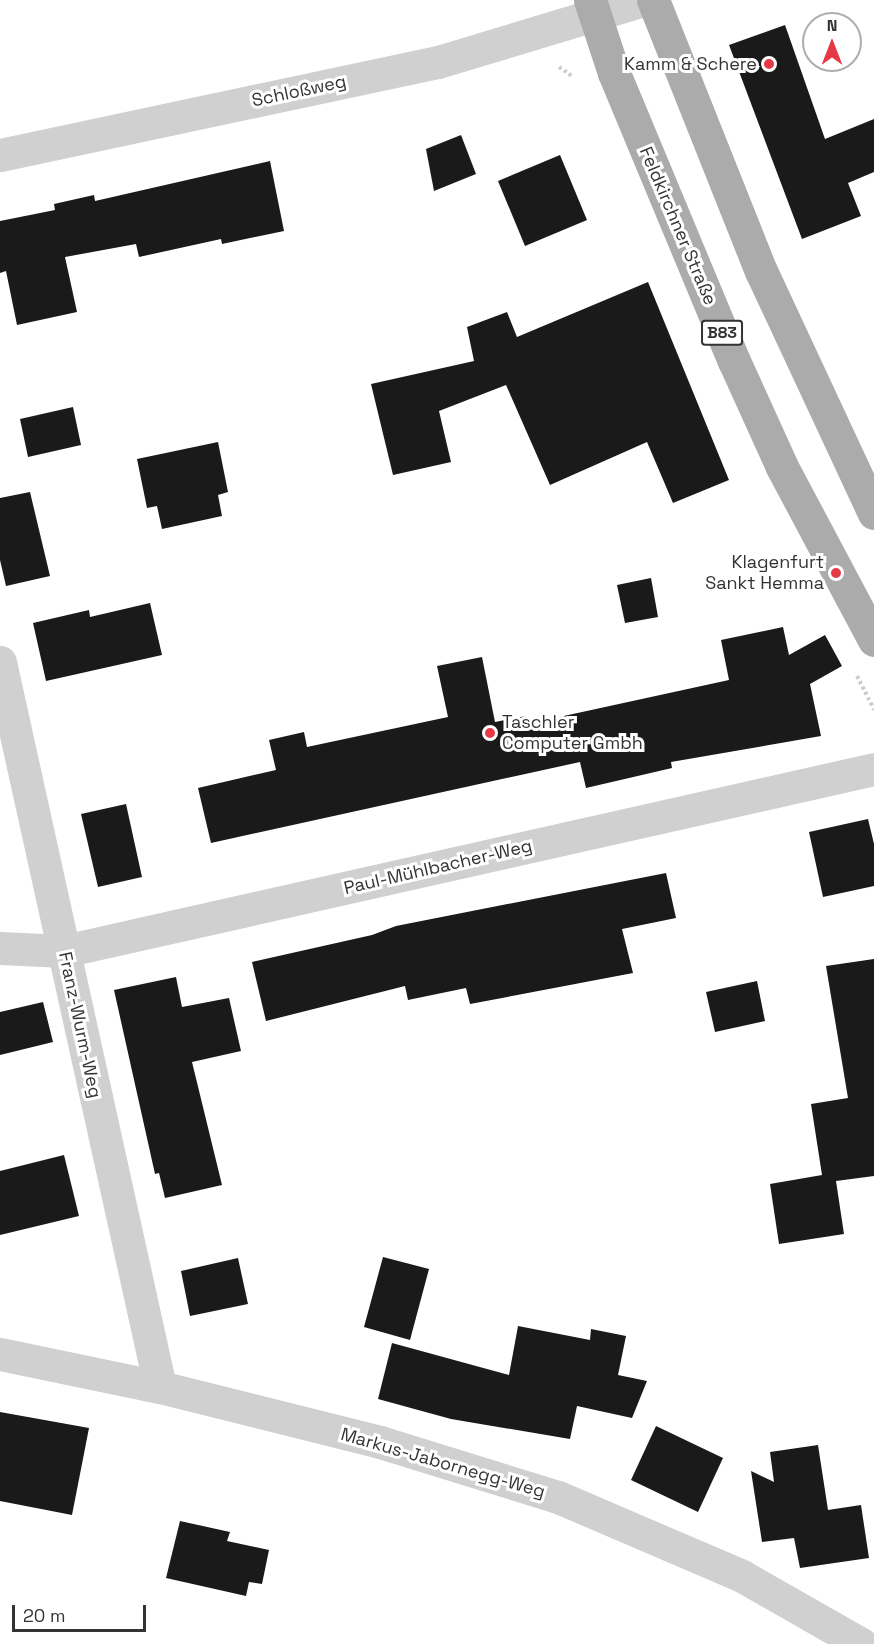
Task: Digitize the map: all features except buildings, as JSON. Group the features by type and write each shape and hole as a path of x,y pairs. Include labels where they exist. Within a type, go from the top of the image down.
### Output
{"main road":[{"path":"653,0 761,271 874,513"},
{"name":"Feldkirchner Straße","path":"593,8 614,74 734,361 782,467 874,640"}],"street":[{"name":"Schloßweg","path":"0,155 438,62 593,8 644,0"},
{"name":"Franz-Wurm-Weg","path":"0,662 160,1387"},
{"name":"Paul-Mühlbacher-Weg","path":"0,948 64,951 874,769"},
{"name":"Markus-Jabornegg-Weg","path":"0,1354 160,1387 380,1442 558,1497 742,1576 861,1644"}],"place":[{"name":"Kamm & Schere","path":"769,64"},
{"name":"Klagenfurt Sankt Hemma","path":"836,573"},
{"name":"Taschler Computer Gmbh","path":"490,733"}]}
